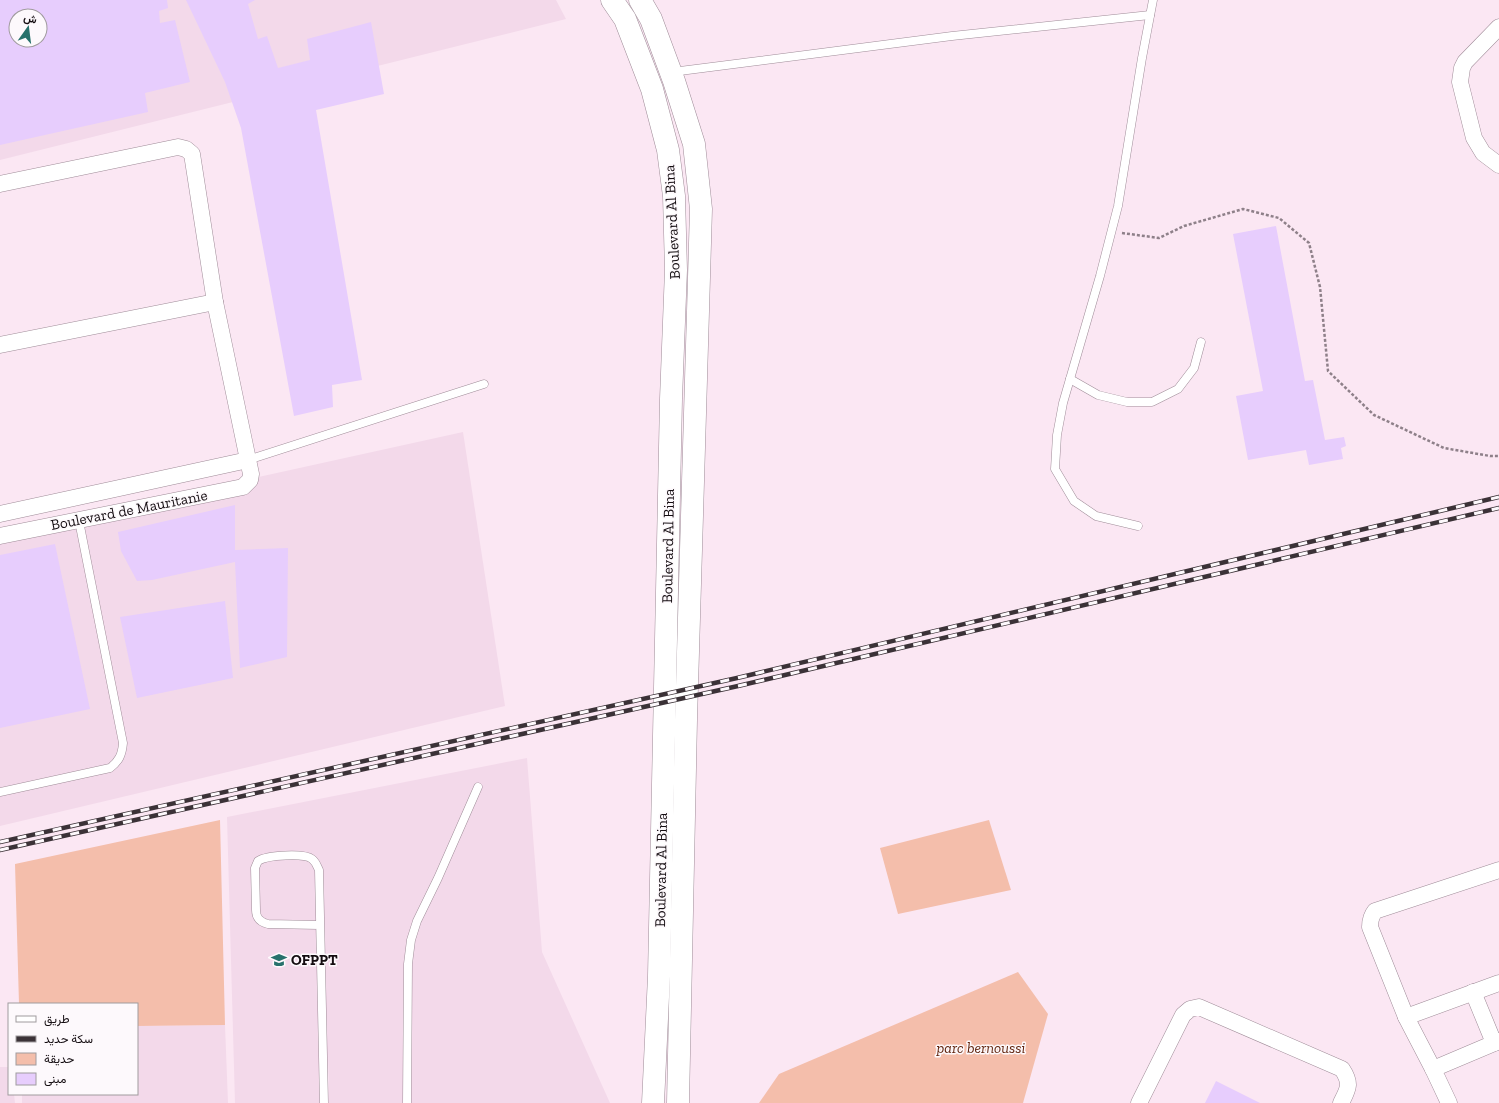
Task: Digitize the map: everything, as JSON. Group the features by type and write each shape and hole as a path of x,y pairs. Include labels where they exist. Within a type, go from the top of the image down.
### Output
{"main road":[{"name":"Boulevard Al Bina","path":"612,0 625,19 652,89 668,150 674,196 676,270 671,399 659,976 653,1103"},
{"name":"Boulevard Al Bina","path":"640,0 651,19 671,72 694,144 701,209 686,720 678,1103"}],"street":[{"path":"1499,27 1465,62 1462,68 1460,82 1474,138 1483,153 1499,165"},
{"path":"0,184 178,147 186,149 192,154 215,302 250,467"},
{"path":"0,346 215,302"},
{"name":"Boulevard de Mauritanie","path":"0,514 250,467 250,480 243,487 0,536"},
{"path":"1449,1103 1406,1017 1370,927 1370,920 1375,911 1499,870"},
{"path":"1406,1017 1499,983"},
{"path":"1433,1069 1497,1042 1473,992"},
{"path":"1139,1103 1183,1015 1190,1009 1199,1007 1342,1069 1347,1077 1349,1087 1341,1103"}],"lane":[{"path":"1138,526 1096,516 1074,501 1055,469 1057,435 1063,403 1100,276 1118,206 1153,0"},
{"path":"671,72 952,36 1150,15"},
{"path":"1070,379 1098,395 1127,402 1152,402 1178,389 1194,368 1201,342"},
{"path":"250,467 484,384"},
{"path":"0,792 110,768 117,762 123,751 123,744 79,521"},
{"path":"407,1103 408,964 411,940 417,921 438,878 478,787"},
{"path":"319,925 268,924 260,921 256,910 255,868 258,861 268,857 303,856 308,857 316,863 318,870 324,1103"}],"path":[{"path":"1111,232 1159,238 1184,226 1243,209 1279,218 1308,243 1320,287 1328,371 1374,415 1444,448 1490,456 1499,456"}],"shaded area":[{"path":"0,0 556,0 566,19 0,160"},
{"path":"463,432 505,706 0,826 0,534"},
{"path":"527,758 542,952 610,1103 329,1103 328,1050 328,1103 235,1103 227,817"},
{"path":"225,1025 228,1103 22,1103 22,1095 138,1095 138,1026"},
{"path":"0,1067 8,1067 8,1095 14,1095 15,1103 0,1103"}],"green space":[{"path":"220,820 225,1025 138,1026 138,1003 19,1003 15,864"},
{"path":"989,820 1011,890 898,914 880,848"},
{"name":"parc bernoussi","path":"1018,972 1048,1014 1023,1103 759,1103 779,1074"}],"building":[{"path":"0,0 167,0 168,8 159,11 160,23 175,20 190,82 145,93 148,112 0,145"},
{"path":"186,0 255,0 248,4 258,39 267,36 278,68 310,60 307,39 371,22 384,94 316,110 362,380 332,385 333,407 294,416 241,128 225,82"},
{"path":"1276,226 1305,381 1313,380 1325,440 1344,437 1346,446 1341,448 1343,459 1309,465 1306,450 1248,460 1236,396 1263,391 1233,234"},
{"path":"235,505 235,550 288,548 287,657 240,668 235,562 152,580 137,581 121,551 118,532"},
{"path":"55,544 90,709 0,728 0,555"},
{"path":"225,601 233,678 137,698 120,617"},
{"path":"1216,1081 1260,1103 1205,1103"}],"railway":[{"path":"0,842 737,678 1499,497"},
{"path":"0,850 738,686 1499,508"}],"place":[{"name":"OFPPT","path":"279,960"}]}
